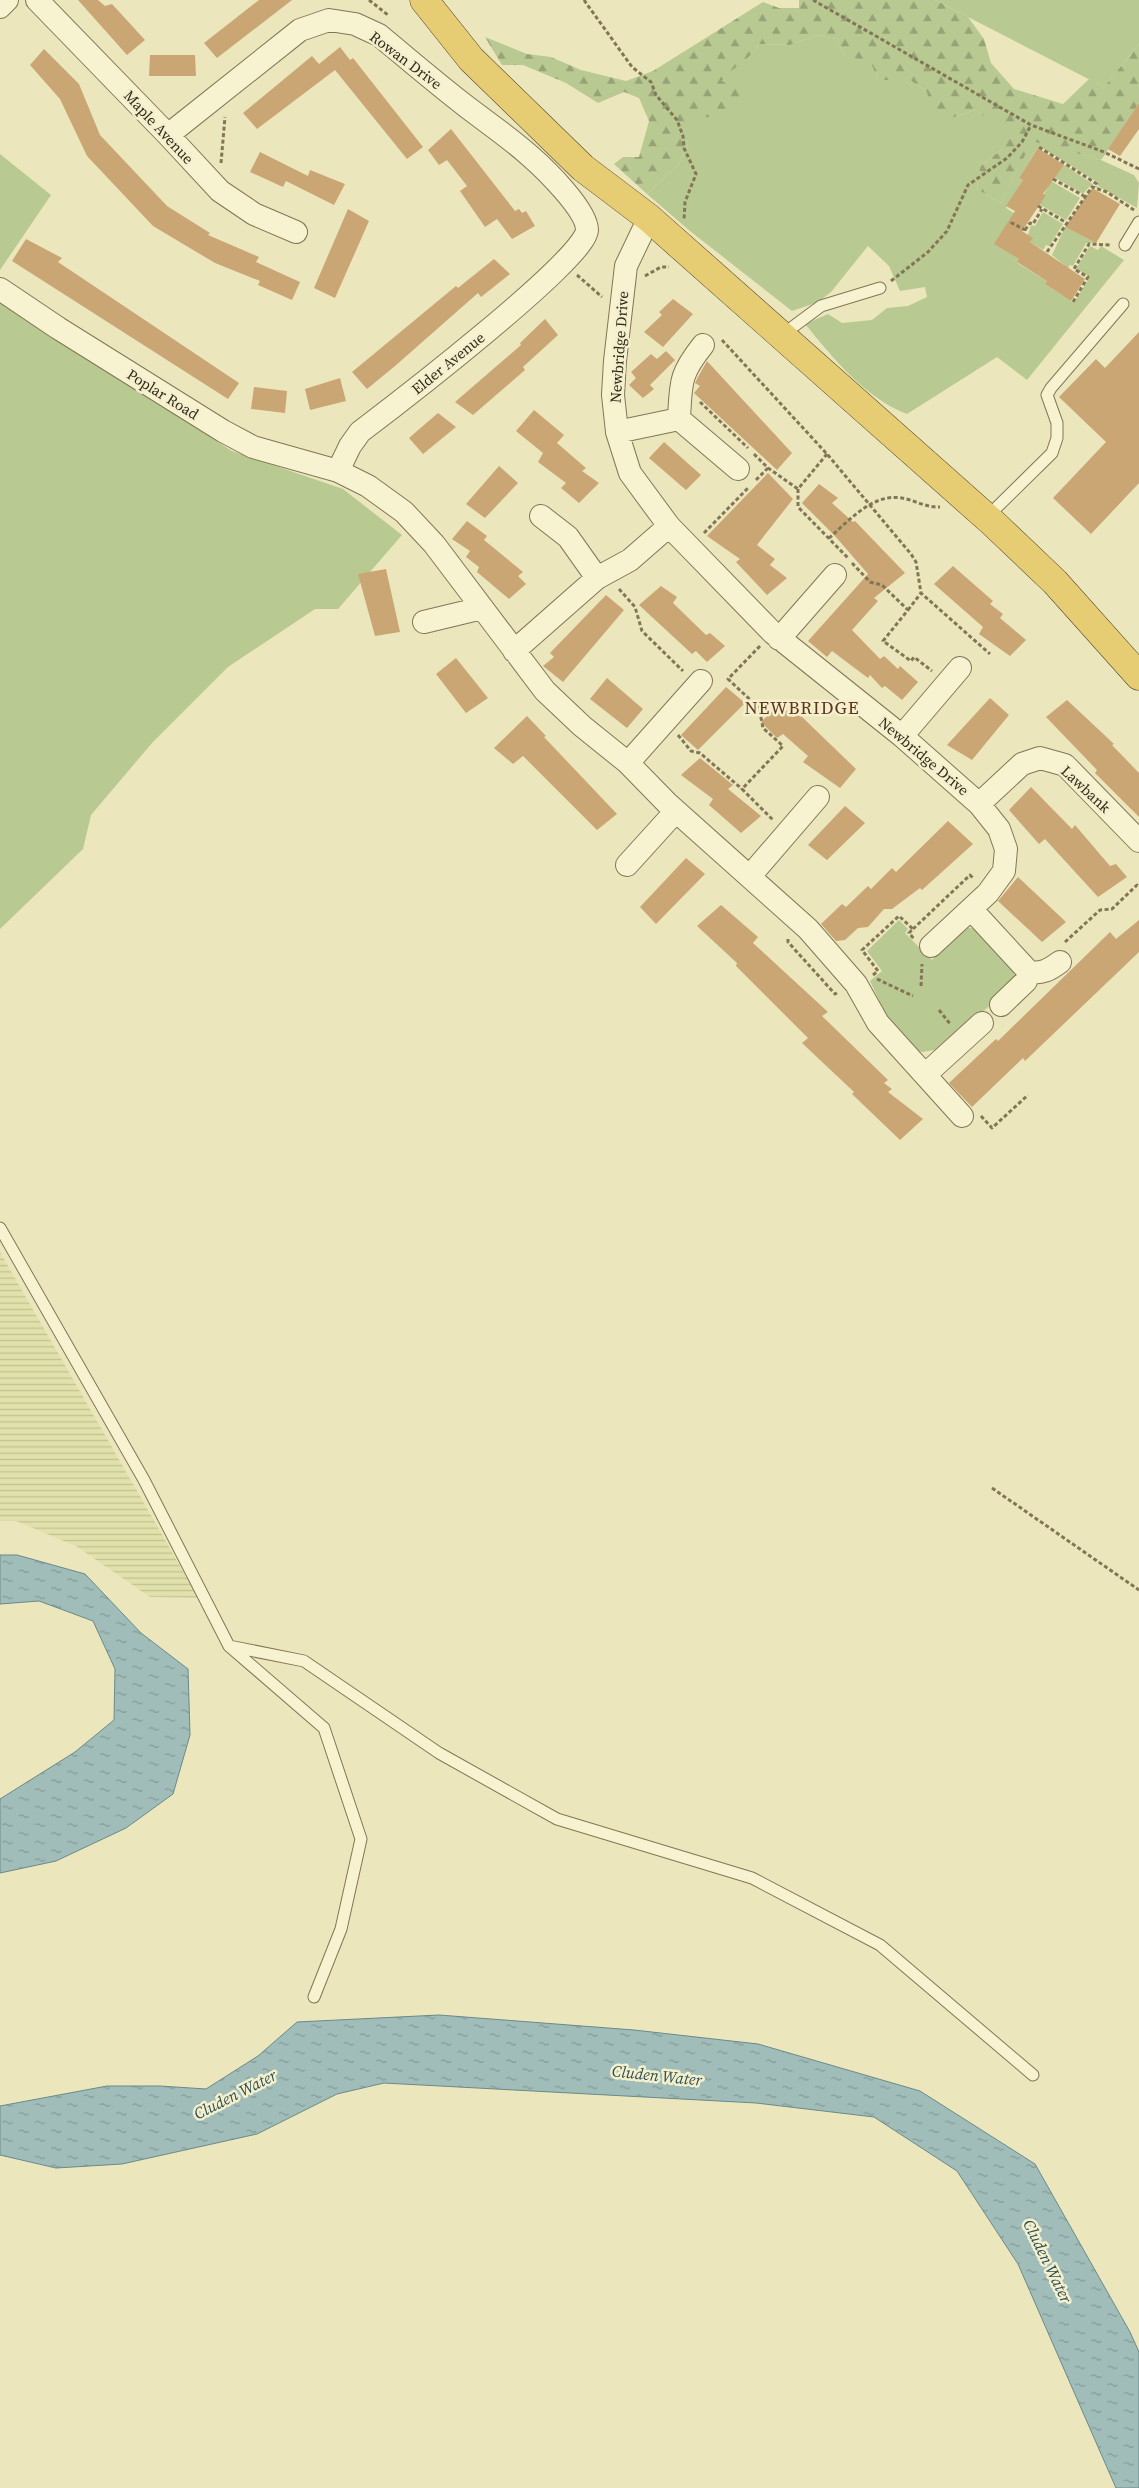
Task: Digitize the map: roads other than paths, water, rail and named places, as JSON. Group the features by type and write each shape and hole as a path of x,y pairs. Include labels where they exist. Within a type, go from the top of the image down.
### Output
{"highway":[{"path":"424,0 471,59 577,162 649,218 986,517 1055,582 1139,676"}],"street":[{"path":"0,7 7,0"},
{"name":"Maple Avenue","path":"37,0 220,191 254,214 296,232"},
{"name":"Rowan Drive","path":"168,135 300,30 329,20 356,24 378,36 530,156 578,208 587,229 585,238 567,260"},
{"name":"Newbridge Drive","path":"649,218 626,266 620,306 613,395 617,432 630,473 669,526 776,636 902,736 979,804 999,829 1006,850 1004,871 988,893 971,909 923,943"},
{"name":"Elder Avenue","path":"338,471 350,446 360,432 443,368 567,260"},
{"name":"Poplar Road","path":"0,289 58,328 223,431 253,447 338,471"},
{"path":"680,419 682,380 692,360 710,340"},
{"path":"617,432 680,419"},
{"path":"680,419 738,469"},
{"path":"338,471 368,486 404,512 434,544 545,691 582,726 628,763 676,810 750,876 832,954 856,984 878,1023 962,1116"},
{"path":"540,516 568,537 601,576"},
{"path":"514,651 601,576 630,560 669,526"},
{"path":"776,636 835,575"},
{"path":"424,622 482,608"},
{"path":"902,736 954,676"},
{"path":"628,763 704,677"},
{"name":"Lawbank","path":"979,804 1022,764 1040,758 1065,765 1139,841"},
{"path":"750,876 818,798"},
{"path":"627,865 676,810"},
{"path":"971,909 1029,972 1039,973 1050,970 1062,953"},
{"path":"1001,1005 1026,981 1029,972"},
{"path":"926,1074 982,1023"}],"lane":[{"path":"1125,245 1139,222"},
{"path":"782,335 803,317 822,306 880,288"},
{"path":"986,517 1052,453 1057,438 1057,423 1047,395 1123,304"},
{"path":"0,1228 144,1480 229,1646 324,1728 361,1839 341,1929 314,1997"},
{"path":"229,1646 304,1661 439,1753 557,1819 752,1878 880,1945 1033,2075"}],"water":[{"path":"0,1555 17,1555 85,1574 141,1633 188,1669 190,1735 173,1794 126,1828 56,1861 0,1873 0,1799 75,1752 114,1720 115,1669 93,1621 39,1601 0,1604"},
{"name":"Cluden Water","path":"439,2015 634,2030 758,2044 920,2091 1035,2164 1130,2332 1139,2352 1139,2488 1116,2488 1018,2264 957,2171 874,2117 756,2103 384,2083 337,2094 257,2134 122,2164 56,2168 0,2155 0,2106 107,2086 160,2086 206,2089 258,2056 297,2022"}],"district":[{"name":"NEWBRIDGE","path":"802,707"}]}
